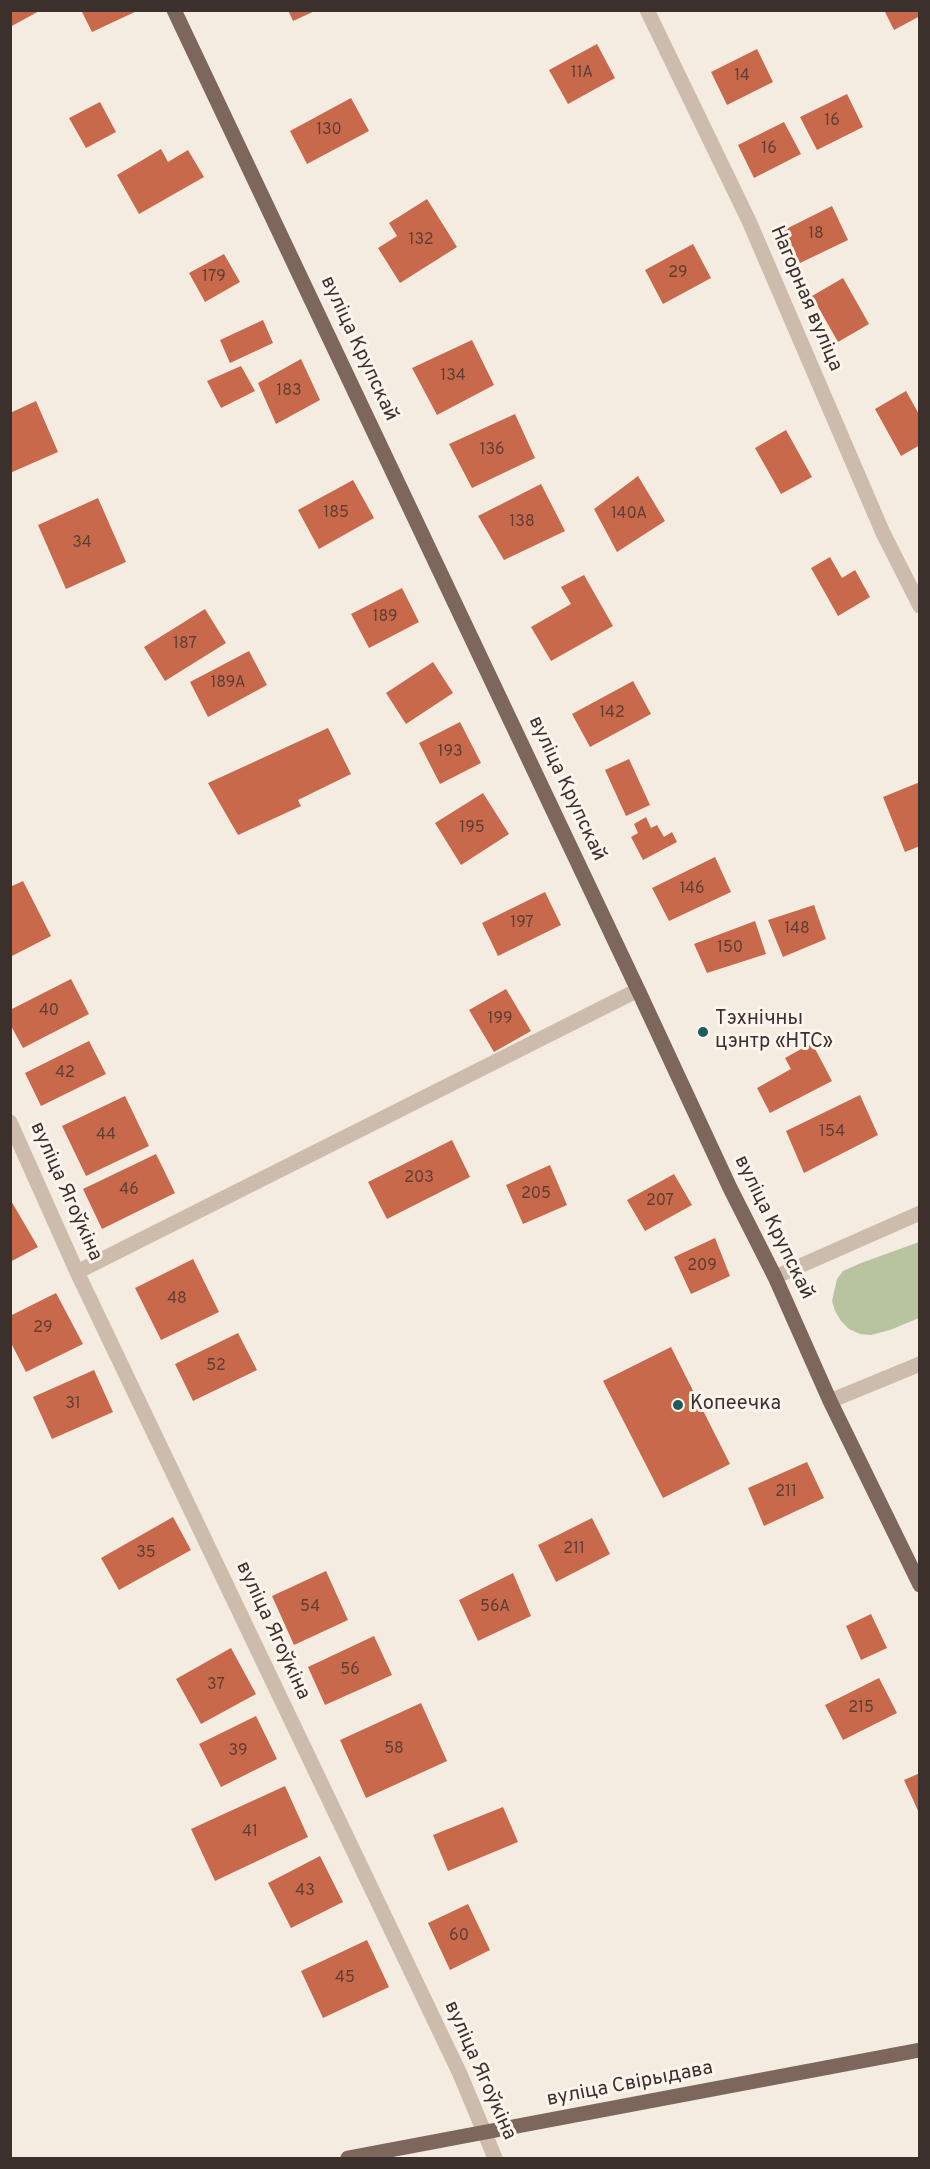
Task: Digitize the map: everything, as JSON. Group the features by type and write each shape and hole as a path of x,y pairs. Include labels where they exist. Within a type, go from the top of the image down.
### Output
{"main road":[{"name":"вуліца Крупскай","path":"174,10 730,1188 775,1277 830,1401 920,1585"},
{"name":"вуліца Свірыдава","path":"348,2158 920,2050"}],"street":[{"name":"Нагорная вуліца","path":"647,10 749,221 883,533 920,606"},
{"path":"77,1272 638,990"},
{"name":"вуліца Ягоўкіна","path":"10,1122 77,1272 460,2074 495,2158"},
{"path":"775,1277 920,1213"},
{"path":"830,1401 920,1364"}],"green space":[{"path":"919,1242 919,1318 871,1335 860,1334 849,1329 841,1321 832,1301 837,1279 843,1271"}],"building":[{"path":"10,10 41,10 10,27"},
{"path":"81,10 139,10 92,32"},
{"path":"288,10 317,10 293,21"},
{"path":"884,10 920,10 920,16 894,30"},
{"path":"597,44 615,78 568,104 549,70"},
{"path":"757,49 773,82 727,105 711,72"},
{"path":"847,94 863,127 817,150 800,117"},
{"path":"351,98 369,131 307,164 290,131"},
{"path":"100,102 116,132 86,148 69,118"},
{"path":"784,122 801,154 754,178 738,145"},
{"path":"161,149 168,162 188,150 204,177 139,214 117,175"},
{"path":"427,199 457,247 400,283 378,248 397,236 389,223"},
{"path":"832,206 848,240 800,263 784,230"},
{"path":"693,244 711,278 663,304 645,270"},
{"path":"224,254 240,282 205,302 189,273"},
{"path":"843,278 869,324 838,342 812,296"},
{"path":"263,320 273,343 230,363 220,340"},
{"path":"472,340 494,385 437,415 412,368"},
{"path":"301,359 320,400 276,424 258,383"},
{"path":"241,366 255,391 221,408 207,381"},
{"path":"906,391 920,416 920,445 901,456 875,409"},
{"path":"36,401 58,452 10,473 10,413"},
{"path":"515,414 535,458 472,488 449,444"},
{"path":"786,430 812,477 781,494 755,448"},
{"path":"638,476 665,521 617,552 594,509"},
{"path":"353,480 374,518 319,549 298,510"},
{"path":"541,484 565,531 504,560 478,516"},
{"path":"98,498 126,562 66,589 38,525"},
{"path":"830,557 842,578 855,570 870,597 838,616 811,568"},
{"path":"584,575 613,626 551,661 531,627 571,604 561,587"},
{"path":"402,588 419,622 369,648 351,614"},
{"path":"205,609 226,643 165,681 144,647"},
{"path":"249,651 267,685 208,717 190,682"},
{"path":"433,662 453,693 406,724 386,693"},
{"path":"633,681 651,714 590,747 572,714"},
{"path":"460,722 481,763 440,784 419,743"},
{"path":"328,728 351,774 298,800 301,806 238,835 208,783"},
{"path":"629,759 650,805 626,816 605,770"},
{"path":"920,782 920,846 905,852 883,797"},
{"path":"483,793 509,834 461,865 435,823"},
{"path":"646,817 651,828 657,825 664,837 672,832 677,842 643,860 631,837 638,833 634,824"},
{"path":"715,857 731,892 669,921 652,888"},
{"path":"23,881 51,936 10,957 10,887"},
{"path":"545,892 561,925 498,956 482,923"},
{"path":"814,905 826,939 783,957 768,920"},
{"path":"755,921 766,954 707,973 694,944"},
{"path":"71,979 89,1014 23,1048 10,1024 10,1010"},
{"path":"506,989 531,1031 494,1052 469,1010"},
{"path":"89,1041 106,1074 41,1106 25,1073"},
{"path":"812,1043 832,1081 770,1113 757,1088 791,1069 785,1058"},
{"path":"860,1095 878,1135 804,1173 786,1131"},
{"path":"125,1096 149,1146 86,1176 62,1126"},
{"path":"452,1140 470,1177 387,1219 368,1182"},
{"path":"156,1154 175,1193 102,1229 83,1189"},
{"path":"550,1165 567,1205 523,1224 506,1185"},
{"path":"674,1174 692,1205 645,1231 627,1200"},
{"path":"10,1199 38,1247 10,1262"},
{"path":"715,1238 730,1276 691,1294 674,1257"},
{"path":"193,1259 219,1312 161,1340 135,1288"},
{"path":"56,1293 83,1344 26,1372 10,1341 10,1316"},
{"path":"238,1333 257,1370 193,1401 175,1364"},
{"path":"671,1347 730,1464 663,1498 603,1381"},
{"path":"94,1370 113,1412 52,1439 33,1397"},
{"path":"807,1462 824,1498 764,1526 748,1488"},
{"path":"173,1517 191,1550 119,1590 101,1558"},
{"path":"592,1518 610,1554 556,1582 538,1545"},
{"path":"326,1571 348,1620 294,1645 272,1596"},
{"path":"513,1573 531,1616 478,1641 459,1600"},
{"path":"871,1614 887,1648 861,1660 846,1626"},
{"path":"374,1636 392,1675 325,1705 308,1667"},
{"path":"231,1648 256,1694 201,1724 176,1679"},
{"path":"879,1678 897,1713 843,1740 825,1705"},
{"path":"421,1703 447,1761 366,1798 340,1740"},
{"path":"256,1716 277,1759 221,1787 199,1744"},
{"path":"920,1773 920,1815 904,1780"},
{"path":"285,1786 308,1837 215,1881 191,1829"},
{"path":"503,1807 518,1842 448,1871 433,1835"},
{"path":"320,1856 343,1902 291,1928 268,1883"},
{"path":"468,1904 490,1950 450,1970 428,1923"},
{"path":"367,1940 389,1987 323,2018 301,1971"}],"place":[{"name":"Тэхнічны цэнтр «НТС»","path":"703,1032"},
{"name":"Копеечка","path":"678,1405"}]}
